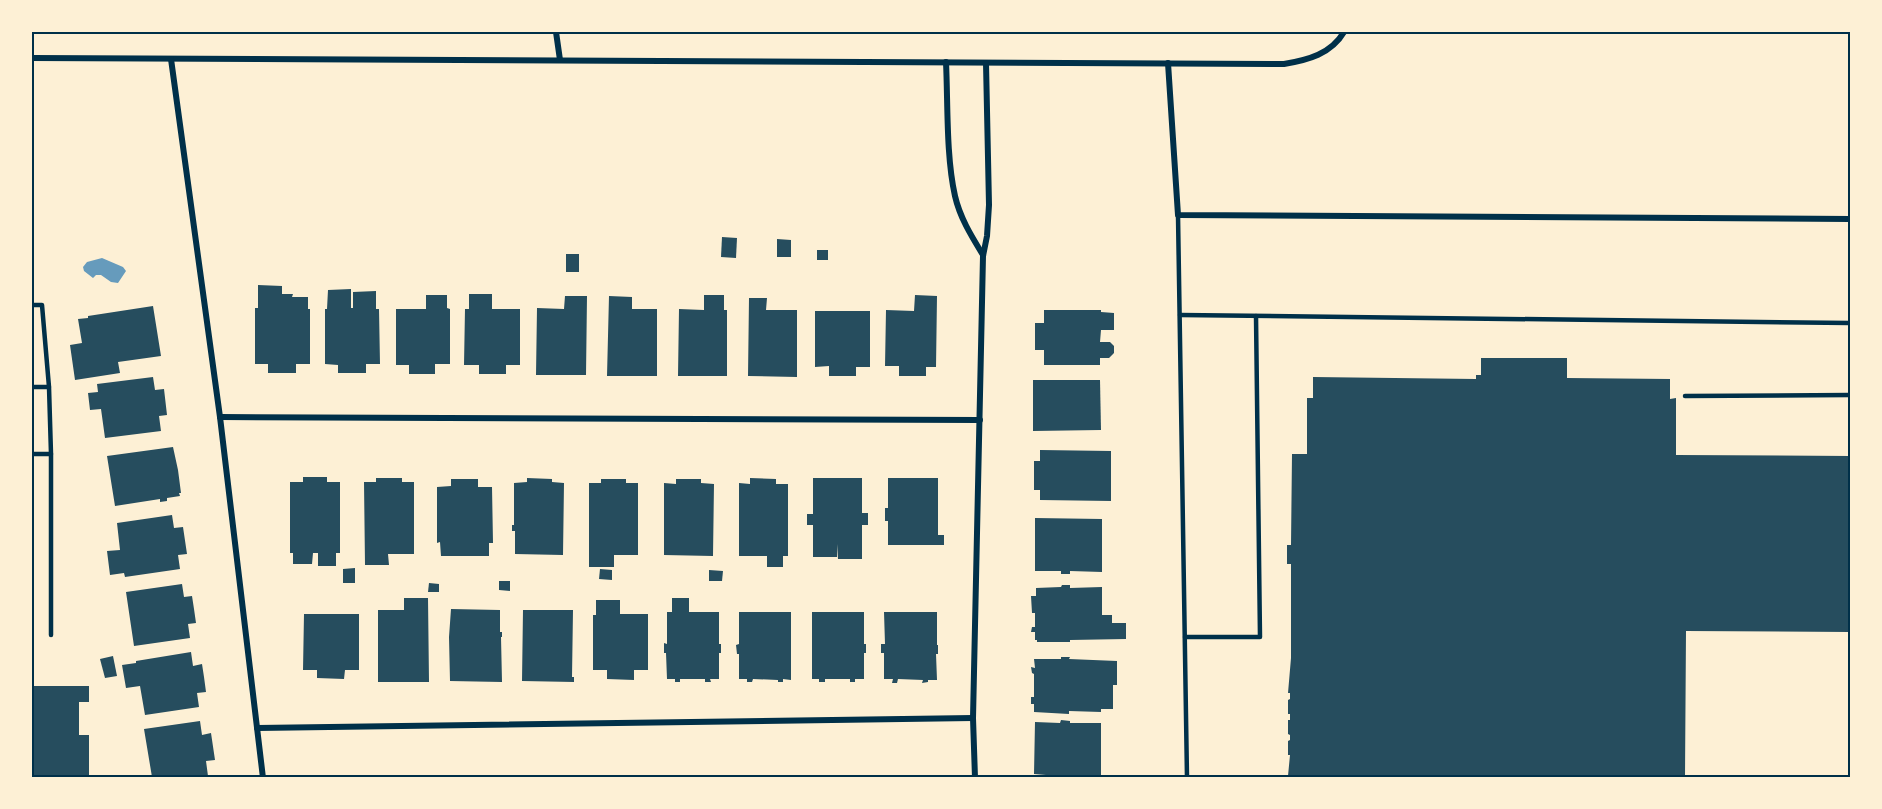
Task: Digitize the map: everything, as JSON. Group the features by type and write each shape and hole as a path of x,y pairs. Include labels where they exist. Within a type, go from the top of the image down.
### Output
{"street":[{"path":"556,32 561,60"},
{"path":"32,58 1284,64 1309,60 1332,47 1344,32"},
{"path":"171,58 220,417 263,777"},
{"path":"946,62 951,169 956,198 967,229 983,256"},
{"path":"975,777 973,718 983,256 989,205 986,63"},
{"path":"1168,63 1178,214 1851,219"},
{"path":"220,417 980,420"},
{"path":"256,728 973,718"}],"lane":[{"path":"1178,214 1187,777"},
{"path":"32,305 42,305 49,387 51,635"},
{"path":"1180,315 1851,323"},
{"path":"1185,637 1260,637 1256,316"},
{"path":"32,387 49,387"},
{"path":"1685,396 1851,395"},
{"path":"32,454 51,454"}],"water":[{"path":"102,258 123,267 126,271 118,283 111,282 101,275 93,278 84,271 83,267 87,262"}],"building":[{"path":"722,237 737,238 736,258 721,257"},
{"path":"777,239 791,240 791,257 777,257"},
{"path":"817,250 828,250 828,260 817,260"},
{"path":"566,254 579,254 579,272 566,272"},
{"path":"258,285 282,286 282,294 293,294 292,297 308,297 310,364 296,364 296,373 268,373 268,364 255,364 255,308 258,308"},
{"path":"351,289 351,308 353,308 353,292 376,291 376,309 379,309 380,364 366,364 366,373 338,373 338,365 325,364 325,309 327,309 328,290"},
{"path":"469,294 492,294 492,309 520,309 520,365 506,365 506,374 479,374 479,365 464,365 465,309 469,309"},
{"path":"426,295 447,295 447,308 450,309 450,364 435,364 435,374 409,374 409,365 396,365 396,309 426,309"},
{"path":"704,295 724,295 724,310 727,310 727,376 678,376 679,309 704,310"},
{"path":"915,295 937,296 936,367 926,367 926,376 899,376 899,366 885,366 886,310 914,311"},
{"path":"565,296 587,296 586,375 536,375 537,308 564,309"},
{"path":"609,296 632,297 632,309 657,309 657,376 607,376"},
{"path":"749,298 767,298 766,310 797,310 797,377 748,376"},
{"path":"153,306 161,356 118,362 120,373 75,380 70,345 82,343 78,319"},
{"path":"1044,310 1101,310 1101,312 1114,313 1114,330 1101,330 1100,342 1110,342 1114,346 1114,353 1109,358 1100,358 1100,365 1044,365 1044,350 1035,350 1035,323 1044,323"},
{"path":"815,311 870,311 870,367 856,367 856,376 829,376 829,366 815,367"},
{"path":"1481,358 1567,358 1567,378 1670,379 1670,399 1676,398 1676,455 1850,456 1850,632 1686,631 1685,777 1288,776 1291,564 1287,564 1287,545 1291,545 1292,454 1307,454 1307,398 1313,398 1313,377 1476,379 1476,375 1481,375"},
{"path":"153,377 155,390 164,389 167,415 159,416 161,431 105,438 101,409 90,410 88,393 98,392 97,384"},
{"path":"1033,380 1100,380 1101,430 1033,431"},
{"path":"173,447 180,496 167,498 167,501 160,502 160,499 115,506 107,456"},
{"path":"1040,450 1111,451 1111,501 1040,500 1040,490 1034,490 1034,461 1040,461"},
{"path":"303,477 327,477 327,482 340,482 340,553 336,553 336,566 318,566 318,553 313,553 312,564 293,564 293,553 290,553 290,482 303,482"},
{"path":"376,478 402,478 402,482 414,482 414,554 388,554 389,565 365,565 364,482 376,482"},
{"path":"527,478 552,479 552,482 564,483 563,555 515,554 515,531 512,531 514,483 527,482"},
{"path":"750,478 776,479 776,484 788,484 788,556 783,556 783,567 767,567 767,556 739,556 739,483 750,484"},
{"path":"813,478 862,478 862,513 868,513 868,525 862,525 862,559 838,559 837,544 837,557 813,557 813,525 807,525 807,514 813,514"},
{"path":"888,478 938,478 938,535 944,535 944,545 888,545 888,521 885,521 885,508 888,508"},
{"path":"451,479 478,479 478,487 492,487 493,543 489,543 489,556 441,556 440,542 437,543 437,487 451,486"},
{"path":"601,479 626,479 626,483 638,483 638,555 614,555 614,567 589,567 589,483 601,483"},
{"path":"676,479 701,479 701,483 714,484 713,556 664,555 664,483 676,484"},
{"path":"172,515 174,528 183,527 187,554 178,555 180,569 125,577 124,573 110,575 107,551 120,550 117,523"},
{"path":"1035,518 1102,519 1102,572 1070,571 1070,574 1061,574 1061,571 1035,571"},
{"path":"355,568 355,583 343,583 343,569"},
{"path":"600,569 612,570 612,580 599,579"},
{"path":"709,570 723,571 722,581 709,581"},
{"path":"499,581 510,581 510,591 499,590"},
{"path":"429,583 439,584 439,592 428,592"},
{"path":"182,584 184,597 192,596 194,609 196,623 188,624 190,638 134,646 126,592"},
{"path":"1070,585 1070,588 1102,587 1102,615 1112,615 1112,623 1126,623 1126,639 1037,642 1035,632 1031,632 1032,627 1035,627 1035,613 1032,613 1031,596 1036,596 1036,588 1061,587"},
{"path":"404,598 428,598 429,682 378,682 378,610 404,610"},
{"path":"672,598 689,598 689,612 719,612 721,653 719,653 719,679 710,679 711,682 705,682 705,679 680,679 680,682 675,682 675,679 667,679 664,643 667,644 667,612 672,612"},
{"path":"596,600 620,600 620,614 648,614 648,670 634,670 634,680 607,679 607,670 593,670 593,615 596,615"},
{"path":"451,609 500,610 502,682 450,681"},
{"path":"523,610 573,610 572,677 574,677 574,682 522,681"},
{"path":"739,612 791,612 791,680 783,679 783,682 778,682 778,680 753,679 752,682 747,682 747,679 739,679 739,654 737,654 736,645 739,644"},
{"path":"812,612 864,612 866,653 864,653 864,679 855,679 855,682 850,682 850,679 825,679 825,682 819,682 819,679 812,679"},
{"path":"884,612 937,612 937,680 922,683 923,680 898,679 897,683 892,683 893,679 884,679 884,653 881,653 881,644 885,644"},
{"path":"304,614 359,614 359,670 345,670 344,679 317,678 317,670 303,670"},
{"path":"191,652 193,666 202,664 204,677 206,692 197,693 199,707 145,715 140,686 126,688 122,665"},
{"path":"113,656 117,676 105,678 100,659"},
{"path":"1061,657 1117,661 1117,685 1113,685 1113,709 1101,709 1101,712 1069,711 1069,714 1034,712 1031,697 1034,697 1034,674 1031,667 1035,668 1034,659 1061,659"},
{"path":"32,686 89,686 89,702 79,702 79,735 89,735 89,777 32,777"},
{"path":"1061,720 1070,721 1070,723 1101,723 1101,776 1070,775 1070,777 1034,774 1035,722 1060,723"},
{"path":"200,721 202,735 211,733 215,760 206,761 208,776 152,777 144,729"}]}
